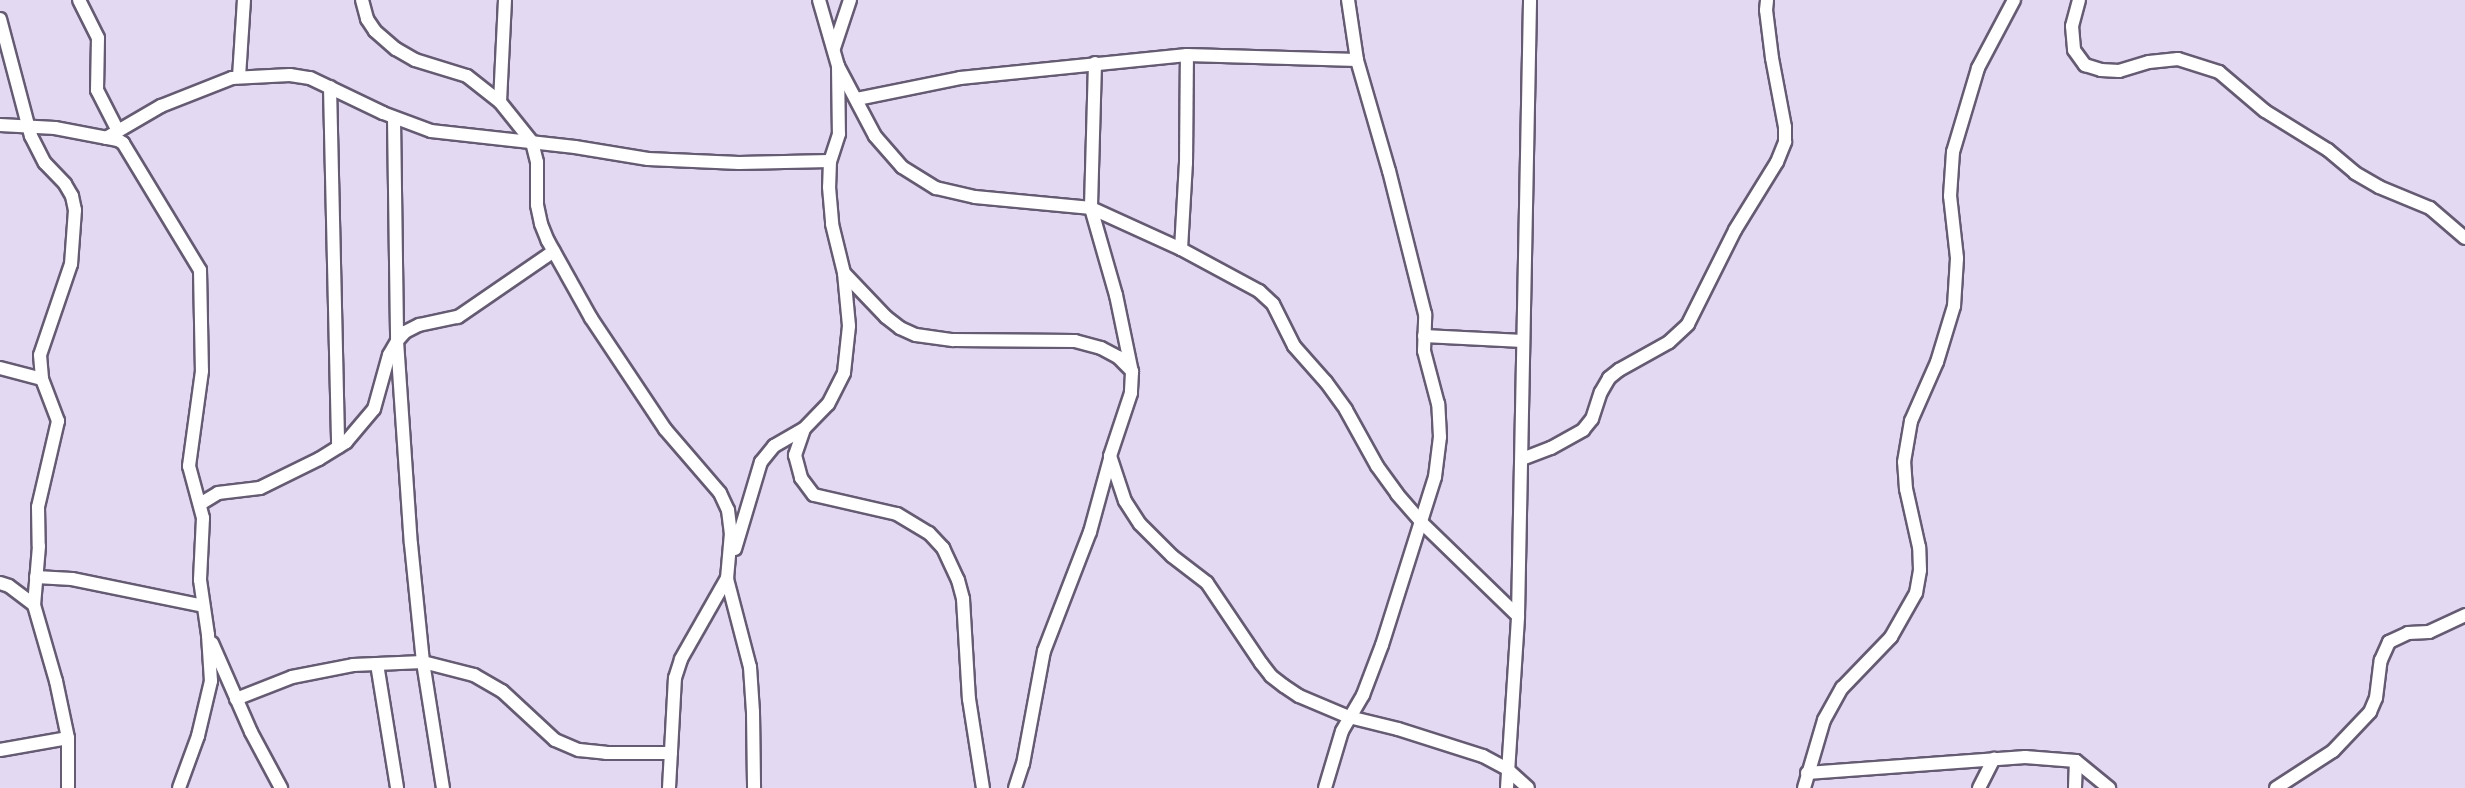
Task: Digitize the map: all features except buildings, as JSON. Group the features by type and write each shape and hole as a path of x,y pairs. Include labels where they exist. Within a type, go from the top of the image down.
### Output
{"street":[{"path":"79,0 98,38 97,90 118,131"},
{"path":"238,77 244,0"},
{"path":"362,0 367,19 375,31 396,49 415,60 467,76 500,102 532,142 537,162 537,205 541,225 554,252 591,318 659,420 720,493 728,510 731,533 727,579 750,667 754,788"},
{"path":"500,102 505,0"},
{"path":"669,788 672,753 672,698 675,678 681,659 727,579 761,462 774,446 804,429 828,404 844,373 849,326 844,273 832,224 830,161 839,134 838,66 819,0"},
{"path":"834,48 850,0"},
{"path":"1325,788 1349,717 1363,695 1382,645 1435,477 1440,437 1438,404 1425,351 1425,314 1389,171 1357,60 1348,0"},
{"path":"1507,788 1518,616 1530,0"},
{"path":"1522,459 1551,448 1583,430 1592,419 1601,392 1609,378 1619,370 1670,342 1688,324 1735,230 1777,162 1785,142 1785,127 1772,58 1766,10 1767,0"},
{"path":"1804,788 1824,720 1842,688 1891,637 1916,592 1920,570 1919,548 1906,489 1904,462 1911,422 1937,363 1954,306 1957,258 1950,196 1953,152 1977,68 2014,0"},
{"path":"2079,0 2072,26 2074,50 2085,65 2101,70 2119,71 2149,62 2178,59 2218,72 2265,111 2328,150 2355,173 2379,187 2430,208 2465,238"},
{"path":"0,19 28,125 39,155 65,184 72,195 75,210 71,264 40,355 42,379 58,421 38,507 34,605 56,681 69,738 68,788"},
{"path":"857,99 960,78 1187,55 1357,60"},
{"path":"1181,249 1186,164 1187,55"},
{"path":"1015,788 1023,764 1044,651 1090,532 1110,456 1131,393 1132,372 1116,295 1091,208 1095,63"},
{"path":"838,66 875,136 902,167 936,188 975,198 1091,208 1181,249 1250,286 1273,304 1293,346 1333,392 1377,466 1421,522 1518,616"},
{"path":"106,138 161,106 238,77 290,75 310,78 394,118 431,131 532,142 648,159 739,163 830,161"},
{"path":"330,87 338,447"},
{"path":"394,118 397,341 411,544 423,662 443,788"},
{"path":"0,125 28,125 118,140 129,151 200,270 202,371 189,466 204,528 200,580 208,635 209,693 198,736 179,788"},
{"path":"200,504 218,493 260,488 338,447 362,426 374,409 389,355 405,332 419,325 458,317 554,252"},
{"path":"844,273 886,317 900,328 916,335 953,340 1075,341 1101,348 1118,357 1132,372"},
{"path":"1424,336 1523,341"},
{"path":"0,368 42,379"},
{"path":"804,429 795,455 801,478 814,495 897,514 915,522 943,548 952,563 963,599 969,699 983,788"},
{"path":"1110,456 1125,501 1140,524 1207,583 1271,676 1299,696 1349,717 1484,756 1507,768 1528,788"},
{"path":"36,577 72,579 203,606"},
{"path":"0,583 9,586 34,605"},
{"path":"2276,788 2333,751 2370,712 2376,699 2381,660 2389,642 2408,633 2429,632 2465,615"},
{"path":"208,635 236,699 281,788"},
{"path":"236,699 292,677 353,665 423,662 474,675 502,691 555,740 579,750 606,753 672,753"},
{"path":"377,664 397,788"},
{"path":"0,750 69,738"},
{"path":"1807,772 2025,757 2076,761 2109,788"},
{"path":"1979,788 1994,759"},
{"path":"2075,788 2076,761"}]}
